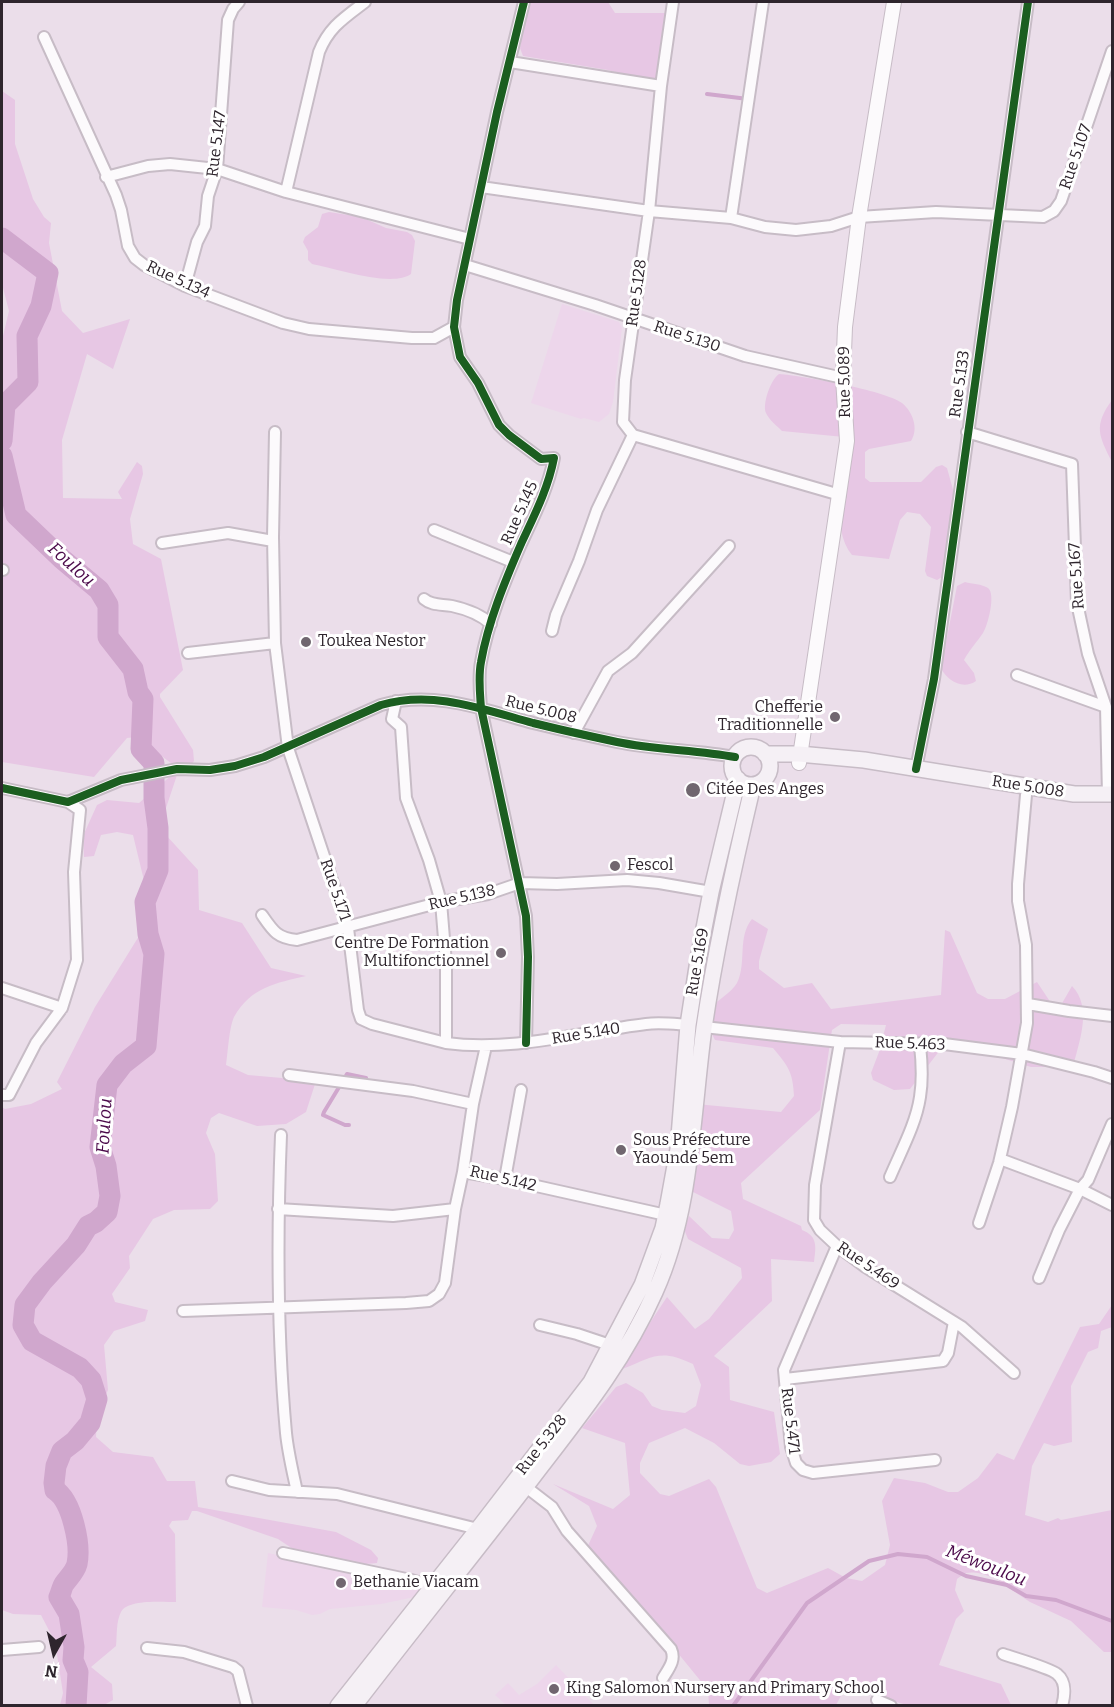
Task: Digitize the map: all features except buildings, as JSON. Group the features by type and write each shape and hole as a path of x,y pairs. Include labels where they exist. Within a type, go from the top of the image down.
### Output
{"main road":[{"path":"750,748 755,748 768,759 770,770 764,780 753,785 738,779 733,768 735,757 739,752 750,748"},
{"name":"Rue 5.008","path":"799,758 1026,795 1074,801 1111,797"},
{"name":"Rue 5.008","path":"768,759 853,759 1074,794 1111,797"},
{"name":"Rue 5.169","path":"684,1152 688,1025 711,892 738,779"},
{"name":"Rue 5.169","path":"684,1152 728,891 753,785"},
{"name":"Rue 5.328","path":"338,1706 591,1382 642,1285 666,1215 684,1152"},
{"name":"Rue 5.328","path":"354,1706 526,1487 619,1362 656,1291 674,1237 682,1200 684,1152"}],"street":[{"name":"Rue 5.147","path":"185,286 197,242 204,226 208,196 217,169 228,20 232,9 239,2"},
{"path":"286,192 324,39 331,28 365,2"},
{"name":"Rue 5.145","path":"524,2 497,112 457,300 454,327 460,357 478,383 498,425 541,459 554,459 549,481 513,562 491,624 481,662 481,708 526,916 528,957 526,1042"},
{"name":"Rue 5.128","path":"633,435 623,422 623,413 673,2"},
{"path":"731,218 763,2"},
{"name":"Rue 5.089","path":"799,758 847,441 843,378 845,327 859,217 894,2"},
{"name":"Rue 5.133","path":"916,769 934,679 1028,2"},
{"name":"Rue 5.134","path":"44,37 118,202 128,246 135,258 144,265 185,286 283,323 309,329 412,339 434,338 454,327"},
{"name":"Rue 5.107","path":"481,187 649,211 731,218 765,227 796,230 831,226 859,217 936,212 1043,217 1054,211 1061,201 1113,51"},
{"path":"510,62 661,86"},
{"path":"106,177 148,166 170,164 217,169 286,192 470,238"},
{"name":"Rue 5.130","path":"465,265 595,305 745,356 843,378"},
{"name":"Rue 5.171","path":"275,432 273,541 275,643 288,748 348,928 358,1010 361,1019 446,1043"},
{"name":"Rue 5.167","path":"967,432 1072,464 1077,603 1088,654 1106,707 1111,797"},
{"path":"552,631 556,615 597,510 633,435 840,495"},
{"path":"434,530 513,562"},
{"path":"162,543 228,534 273,541"},
{"path":"574,733 608,671 632,653 729,546"},
{"path":"424,599 429,603 454,606 476,613 491,624"},
{"path":"188,653 275,643"},
{"path":"1017,675 1106,707"},
{"name":"Rue 5.008","path":"68,802 121,780 159,772 210,770 235,766 288,748 358,715 396,701 418,698 452,701 621,743 735,757"},
{"path":"396,701 392,720 401,727 406,798 429,860 441,902 446,963 446,1043"},
{"path":"2,788 68,802 80,810 74,872 77,960 62,1008 36,1043 9,1095 2,1095"},
{"path":"979,1223 1000,1159 1022,1054 1028,1004 1026,945 1018,901 1018,868 1026,795"},
{"name":"Rue 5.138","path":"262,915 274,932 287,939 297,940 441,902 488,894 520,883 557,884 627,880 659,882 711,892"},
{"path":"2,988 62,1008"},
{"path":"1028,1004 1113,1016"},
{"name":"Rue 5.140","path":"446,1043 486,1046 646,1024 688,1025"},
{"name":"Rue 5.463","path":"704,1027 840,1042 944,1044 1022,1054 1113,1078"},
{"name":"Rue 5.469","path":"840,1042 815,1185 814,1220 820,1230 837,1246 864,1266 975,1337 1014,1373"},
{"path":"890,1177 915,1117 920,1098 922,1074 920,1045"},
{"name":"Rue 5.142","path":"486,1046 473,1104 464,1172 666,1215"},
{"path":"289,1075 413,1091 473,1104"},
{"path":"505,1179 521,1090"},
{"path":"1039,1278 1059,1230 1080,1189 1088,1180 1113,1124"},
{"path":"281,1135 278,1209 279,1307 286,1435 297,1492"},
{"path":"1000,1159 1080,1189 1113,1205"},
{"path":"183,1311 429,1301 439,1294 445,1283 455,1209 464,1172"},
{"path":"278,1209 393,1216 455,1209"},
{"name":"Rue 5.471","path":"837,1246 784,1370 790,1447 796,1463 803,1470 813,1473 935,1460"},
{"path":"785,1379 943,1361 948,1353 954,1322"},
{"path":"540,1325 577,1334 610,1346"},
{"path":"232,1481 269,1490 337,1494 478,1529"},
{"path":"526,1487 552,1507 567,1532 671,1649 673,1661 663,1678"},
{"path":"283,1554 411,1580 431,1587"},
{"path":"2,1650 39,1647"},
{"path":"147,1647 184,1652 233,1667 238,1671 247,1706"},
{"path":"1003,1654 1057,1674 1063,1682 1065,1694 1062,1706"},
{"path":"877,1701 891,1706"}],"shaded area":[{"path":"528,2 608,2 615,13 667,13 661,69 655,81 641,80 608,70 523,56 520,48"},
{"path":"2,91 15,100 15,144 33,199 44,217 51,223 49,243 62,311 83,333 130,319 113,369 87,354 62,440 63,498 122,499 118,492 137,462 142,466 143,474 130,519 133,544 161,559 183,670 160,694 160,697 193,750 194,761 191,765 179,769 136,737 127,738 94,777 2,762 2,373 3,336 9,311 2,284"},
{"path":"329,212 361,217 386,228 412,235 415,241 411,274 402,278 377,278 312,264 308,260 308,251 303,242 305,237 318,227 322,214"},
{"path":"562,304 619,322 622,328 613,402 609,414 599,422 581,419 531,403"},
{"path":"779,374 879,393 893,398 906,407 915,426 911,441 869,449 865,452 865,478 870,482 921,482 936,467 942,465 947,468 957,504 942,577 937,580 927,576 925,571 931,527 920,514 907,512 900,520 889,559 852,555 845,544 839,515 844,437 782,431 773,423 766,413 765,404 770,386"},
{"path":"1112,400 1112,462 1101,438 1100,424"},
{"path":"965,582 988,588 991,596 985,629 964,660 974,673 976,681 966,685 951,680 941,668 957,586"},
{"path":"179,769 165,811 165,834 198,870 199,910 242,923 271,968 306,976 265,988 248,999 232,1022 226,1065 248,1075 316,1081 306,1112 286,1124 257,1126 219,1113 211,1118 206,1133 215,1154 218,1201 210,1209 174,1210 153,1219 129,1256 130,1268 112,1294 115,1302 148,1310 145,1321 114,1331 104,1345 108,1390 97,1415 96,1437 113,1452 153,1457 167,1481 195,1481 198,1507 336,1532 371,1550 378,1558 377,1563 366,1564 296,1551 278,1539 192,1511 188,1520 172,1521 169,1526 175,1534 176,1602 146,1602 125,1608 118,1620 116,1646 91,1667 112,1684 113,1700 104,1705 60,1705 63,1693 55,1642 41,1615 13,1614 2,1610 2,1107 5,1109 31,1104 62,1089 57,1082 95,1007 144,928 148,897 133,835 117,832 101,835 94,856 84,857 83,836 97,805 107,800 139,803"},
{"path":"752,919 768,929 759,969 784,988 812,983 831,1009 941,995 945,930 950,932 977,993 988,999 1005,999 1037,982 1057,1012 1072,986 1082,1004 1081,1034 1074,1063 1070,1067 1031,1067 947,1041 910,1089 894,1090 873,1080 871,1073 886,1025 841,1024 832,1030 820,1110 741,1183 743,1199 801,1226 802,1230 811,1235 815,1243 814,1262 771,1259 772,1301 714,1356 729,1367 730,1400 774,1412 780,1454 771,1462 749,1466 740,1464 714,1443 685,1428 649,1443 640,1463 640,1473 660,1494 669,1496 709,1479 716,1487 757,1588 767,1593 828,1568 846,1578 862,1581 885,1565 890,1545 882,1501 894,1478 925,1483 948,1492 958,1492 978,1478 997,1453 1014,1460 1080,1327 1099,1324 1112,1305 1112,1327 1101,1331 1098,1348 1088,1352 1071,1386 1072,1442 1054,1446 1044,1443 1032,1466 1025,1515 1048,1522 1058,1518 1061,1520 1112,1510 1112,1652 1104,1652 1071,1621 1030,1602 1001,1581 983,1574 965,1573 957,1579 955,1590 964,1611 956,1619 939,1665 1001,1684 1011,1705 907,1705 851,1689 842,1694 836,1705 709,1705 708,1690 668,1641 586,1550 597,1526 589,1506 553,1484 613,1509 630,1495 625,1443 582,1428 616,1387 626,1383 643,1393 652,1406 662,1410 685,1413 696,1406 701,1385 693,1364 664,1355 649,1358 622,1369 626,1359 667,1297 695,1329 709,1319 742,1278 741,1268 688,1239 684,1229 689,1216 712,1238 729,1239 734,1230 731,1211 693,1192 689,1113 696,1104 781,1112 794,1096 789,1070 773,1048 715,1040 710,1030 709,1008 737,983 740,975 743,942 747,926"},
{"name":"Bethanie Viacam","path":"268,1553 393,1580 428,1585 419,1596 381,1604 330,1609 320,1614 312,1615 296,1610 262,1607"},
{"name":"King Salomon Nursery and Primary School","path":"556,1665 594,1705 506,1705 495,1695 508,1683 519,1695 537,1684"}],"waterway":[{"path":"707,94 748,99"},
{"name":"Foulou","path":"2,238 48,273 41,306 27,336 28,382 5,405 2,441"},
{"name":"Foulou","path":"2,456 16,515 62,559 99,590 108,605 108,637 133,669 138,692 143,699 141,749 154,763 154,798 158,828 158,870 145,902 148,934 154,954 146,1046 123,1064 107,1085 100,1147 106,1166 110,1196 107,1212 88,1226 76,1245 42,1282 25,1305 23,1325 32,1341 80,1368 91,1380 97,1399 90,1423 75,1441 62,1451 56,1466 54,1483 55,1490 70,1513 78,1546 76,1567 64,1584 59,1597 69,1614 74,1647 73,1660 78,1672 76,1706"},
{"path":"349,1125 323,1115 324,1112 347,1074 366,1078"},
{"name":"Méwoulou","path":"733,1706 807,1603 869,1561 898,1554 927,1557 966,1576 1007,1585 1026,1596 1056,1600 1112,1621"}],"cycle path":[{"path":"524,2 497,112 457,300 454,327 460,357 478,383 499,425 541,459 554,458 536,513 498,602 484,647 480,673 481,708 526,916 528,957 526,1043"},
{"path":"916,769 934,679 1028,2"},
{"path":"2,788 68,802 121,780 177,769 210,770 235,766 264,757 381,705 420,700 438,700 476,707 544,726 617,742 735,757"}],"place":[{"name":"Toukea Nestor","path":"306,642"},
{"name":"Chefferie Traditionnelle","path":"835,717"},
{"name":"Citée Des Anges","path":"693,790"},
{"name":"Fescol","path":"615,866"},
{"name":"Centre De Formation Multifonctionnel","path":"501,953"},
{"name":"Sous Préfecture Yaoundé 5em","path":"621,1150"},
{"name":"Bethanie Viacam","path":"341,1583"},
{"name":"King Salomon Nursery and Primary School","path":"554,1689"}]}
